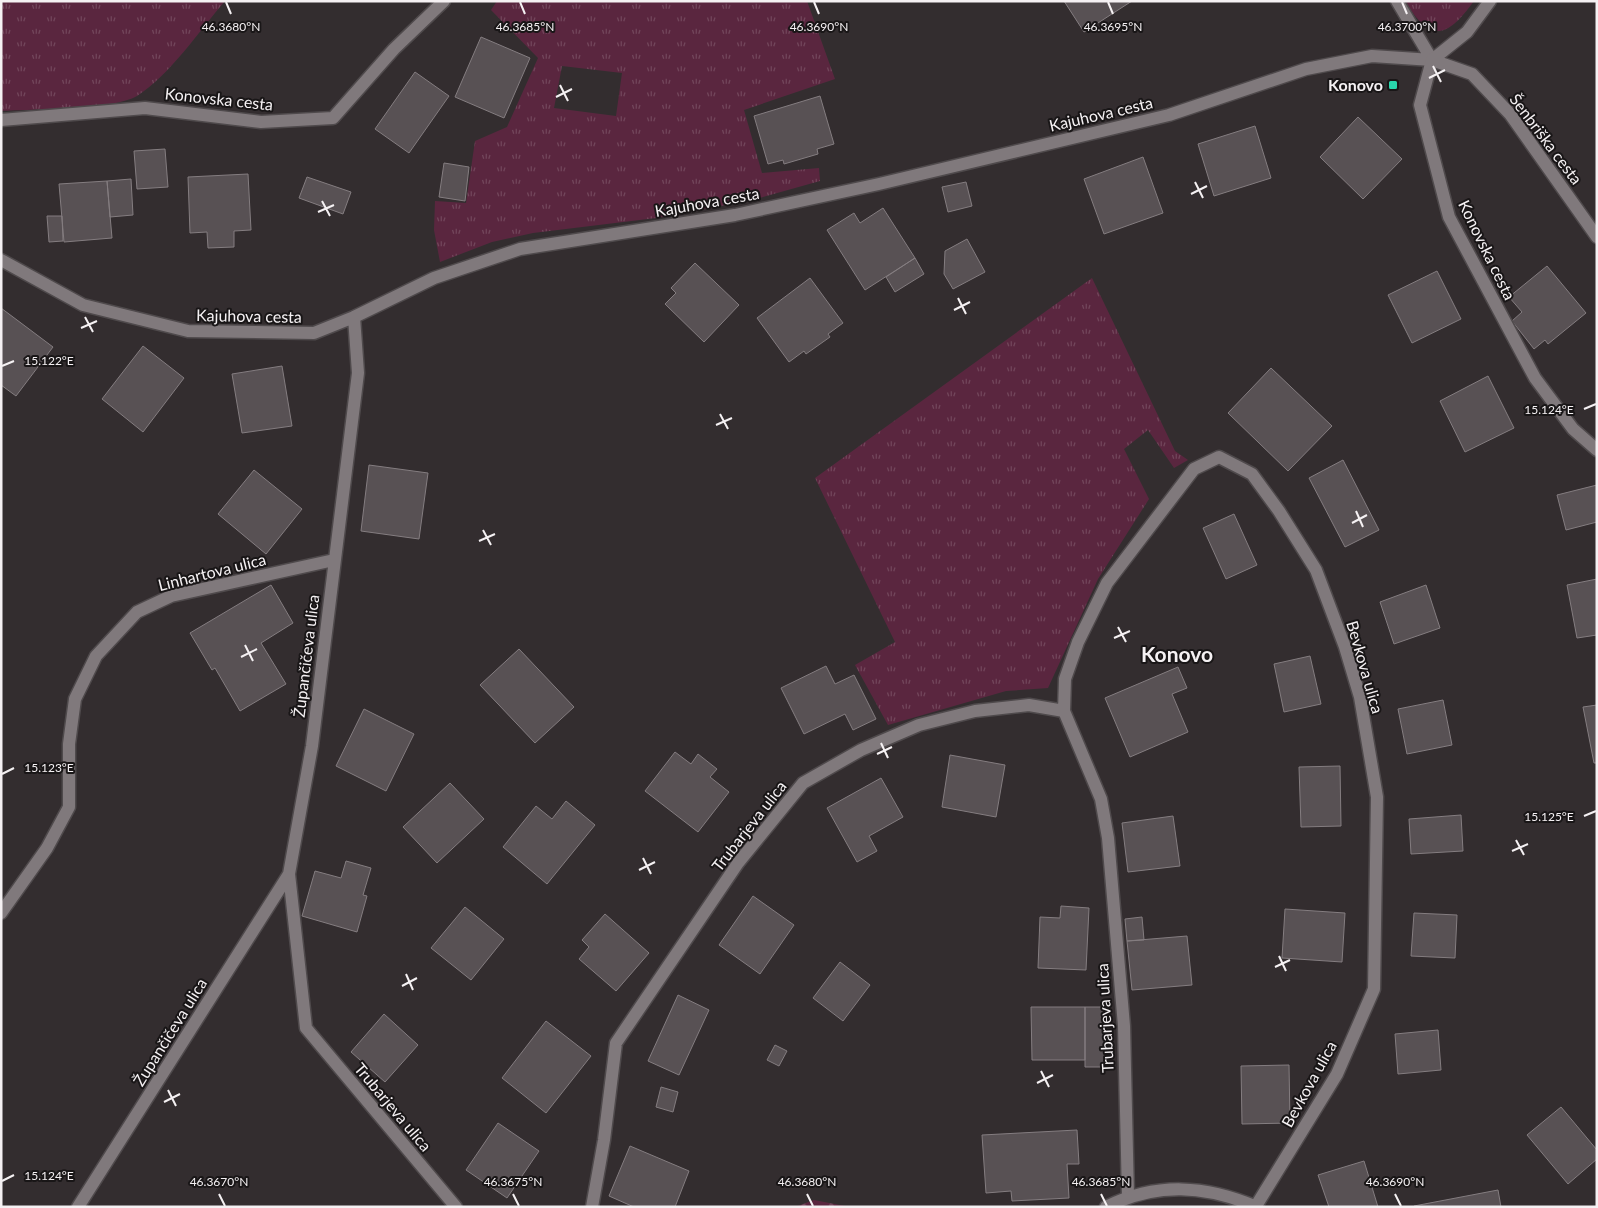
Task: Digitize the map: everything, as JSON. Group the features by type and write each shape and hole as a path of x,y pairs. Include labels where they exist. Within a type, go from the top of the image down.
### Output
{"street":[{"name":"Konovska cesta","path":"1,120 145,108 261,122 332,118 394,49 444,1"},
{"path":"1397,1 1432,60 1467,32 1490,1"},
{"name":"Kajuhova cesta","path":"1,260 83,305 188,331 314,333 354,317 434,278 520,249 735,215 879,184 1169,115 1306,69 1372,56 1432,60"},
{"name":"Konovska cesta","path":"1432,60 1420,105 1449,217 1535,378 1573,429 1597,450"},
{"name":"Šenbriška cesta","path":"1432,60 1472,74 1510,114 1597,237"},
{"path":"334,560 358,373 354,317"},
{"name":"Bevkova ulica","path":"1064,711 1065,679 1078,642 1107,584 1194,469 1219,457 1252,474 1279,511 1316,570 1345,647 1360,697 1377,797 1374,989 1338,1074 1256,1206"},
{"name":"Župančičeva ulica","path":"306,1028 289,874 312,746 334,560"},
{"name":"Linhartova ulica","path":"1,914 47,848 69,807 70,744 75,699 96,656 137,612 171,596 334,560"},
{"name":"Trubarjeva ulica","path":"592,1207 604,1140 616,1042 738,863 803,783 861,750 919,725 975,711 1029,704 1064,711 1080,745 1100,799 1108,838 1124,1026 1128,1196"},
{"name":"Župančičeva ulica","path":"78,1207 289,874"},
{"name":"Trubarjeva ulica","path":"306,1028 456,1207"},
{"path":"1106,1207 1128,1196 1163,1189 1219,1192 1256,1206"}],"green space":[{"path":"1,1 225,1 172,65 149,88 137,96 126,101 92,106 1,111"},
{"path":"497,1 807,1 835,79 744,110 762,173 819,168 820,181 752,200 656,218 533,233 492,242 440,262 434,230 435,201 466,203 475,141 507,127 538,58 491,10","holes":["562,66 622,73 616,116 554,108"]},
{"path":"1405,1 1474,1 1455,23 1447,29 1439,31 1431,30 1423,24 1414,15"},
{"path":"1092,278 1175,451 1188,460 1174,468 1148,430 1124,449 1149,499 1098,579 1048,688 1006,691 888,725 855,665 895,642 815,478"},
{"path":"814,1200 850,1207 795,1207"}],"building":[{"path":"1064,1 1132,1 1084,32"},
{"path":"481,37 530,58 504,118 455,97"},
{"path":"415,72 449,96 409,153 375,129"},
{"path":"820,96 834,144 817,149 818,154 784,164 783,160 768,164 754,116"},
{"path":"1358,117 1402,159 1363,199 1320,157"},
{"path":"1255,126 1271,178 1214,196 1198,144"},
{"path":"165,149 168,187 137,189 134,151"},
{"path":"1143,157 1163,213 1104,234 1084,179"},
{"path":"444,163 469,167 465,201 439,197"},
{"path":"248,174 251,230 234,231 234,247 208,248 207,232 190,233 188,177"},
{"path":"307,177 351,192 343,214 299,198"},
{"path":"131,179 133,215 110,217 107,181"},
{"path":"107,181 112,238 64,242 59,184"},
{"path":"966,182 972,206 948,212 942,187"},
{"path":"883,208 915,258 865,290 827,230 854,213 860,223"},
{"path":"47,216 62,216 63,241 49,242"},
{"path":"967,239 985,272 953,289 944,274 945,251"},
{"path":"915,258 924,274 895,292 886,277"},
{"path":"695,263 739,305 704,342 665,304 676,293 671,288"},
{"path":"1547,266 1586,313 1548,344 1545,340 1534,349 1512,321 1522,312 1509,297"},
{"path":"1437,271 1461,319 1412,343 1388,295"},
{"path":"810,278 843,323 828,334 830,337 806,354 804,351 789,362 757,318"},
{"path":"1,308 53,347 16,396 1,385"},
{"path":"143,346 184,378 143,432 102,399"},
{"path":"282,366 292,426 242,433 232,374"},
{"path":"1271,368 1332,426 1288,471 1228,413"},
{"path":"1488,376 1514,428 1465,452 1440,401"},
{"path":"1343,460 1379,530 1345,547 1309,478"},
{"path":"369,465 428,473 419,539 361,531"},
{"path":"254,470 302,509 266,554 218,514"},
{"path":"1597,485 1597,522 1566,530 1557,495"},
{"path":"1234,514 1257,565 1226,579 1203,528"},
{"path":"1597,579 1597,635 1577,638 1567,585"},
{"path":"271,585 293,623 261,643 286,684 240,711 215,668 212,670 190,633"},
{"path":"1426,585 1440,628 1394,644 1380,602"},
{"path":"519,649 574,707 535,743 480,685"},
{"path":"1310,656 1321,704 1284,712 1274,664"},
{"path":"826,666 835,684 854,675 876,719 853,730 845,714 804,734 781,688"},
{"path":"1178,667 1187,688 1172,694 1188,732 1130,757 1105,698"},
{"path":"1443,700 1452,745 1407,754 1398,709"},
{"path":"1597,705 1597,763 1594,763 1583,707"},
{"path":"364,709 414,734 386,791 336,766"},
{"path":"675,752 691,764 698,754 717,769 710,777 729,792 698,832 645,791"},
{"path":"950,755 1005,765 996,817 942,807"},
{"path":"1340,766 1341,826 1301,827 1299,767"},
{"path":"881,778 903,817 869,836 877,851 857,862 827,808"},
{"path":"450,783 484,819 437,863 403,827"},
{"path":"566,801 595,825 547,884 503,847 536,806 552,819"},
{"path":"1461,815 1463,851 1411,854 1409,819"},
{"path":"1173,816 1180,866 1128,872 1122,823"},
{"path":"346,861 371,868 363,895 367,896 357,932 302,916 315,871 341,878"},
{"path":"753,896 794,925 760,974 719,945"},
{"path":"1061,906 1089,908 1086,970 1038,968 1040,917 1060,918"},
{"path":"465,907 504,939 471,980 431,948"},
{"path":"1285,909 1345,913 1342,962 1282,958"},
{"path":"1414,913 1457,915 1455,958 1411,956"},
{"path":"605,914 649,953 616,991 579,959 589,947 582,940"},
{"path":"1142,917 1144,940 1127,941 1125,919"},
{"path":"1187,936 1192,985 1132,990 1127,941"},
{"path":"840,962 870,985 843,1021 813,998"},
{"path":"678,995 709,1010 679,1075 648,1061"},
{"path":"1031,1007 1085,1007 1085,1060 1032,1060"},
{"path":"1085,1007 1105,1007 1106,1067 1085,1067"},
{"path":"384,1014 418,1045 385,1082 351,1052"},
{"path":"546,1021 591,1056 546,1113 502,1078"},
{"path":"1438,1030 1441,1070 1398,1074 1395,1034"},
{"path":"775,1045 787,1051 779,1066 767,1060"},
{"path":"1289,1065 1290,1123 1242,1124 1241,1066"},
{"path":"661,1087 678,1092 673,1112 656,1107"},
{"path":"1561,1107 1597,1150 1597,1159 1568,1184 1527,1135"},
{"path":"498,1123 539,1151 507,1198 466,1170"},
{"path":"1077,1130 1079,1164 1067,1164 1069,1198 1012,1201 1011,1191 986,1193 982,1135"},
{"path":"630,1146 689,1171 675,1207 634,1207 609,1196"},
{"path":"1364,1161 1378,1207 1329,1207 1318,1175"},
{"path":"1498,1190 1501,1207 1414,1207 1414,1206"}],"place":[{"name":"Konovo","path":"1393,85"}],"district":[{"name":"Konovo","path":"1177,655"}]}
